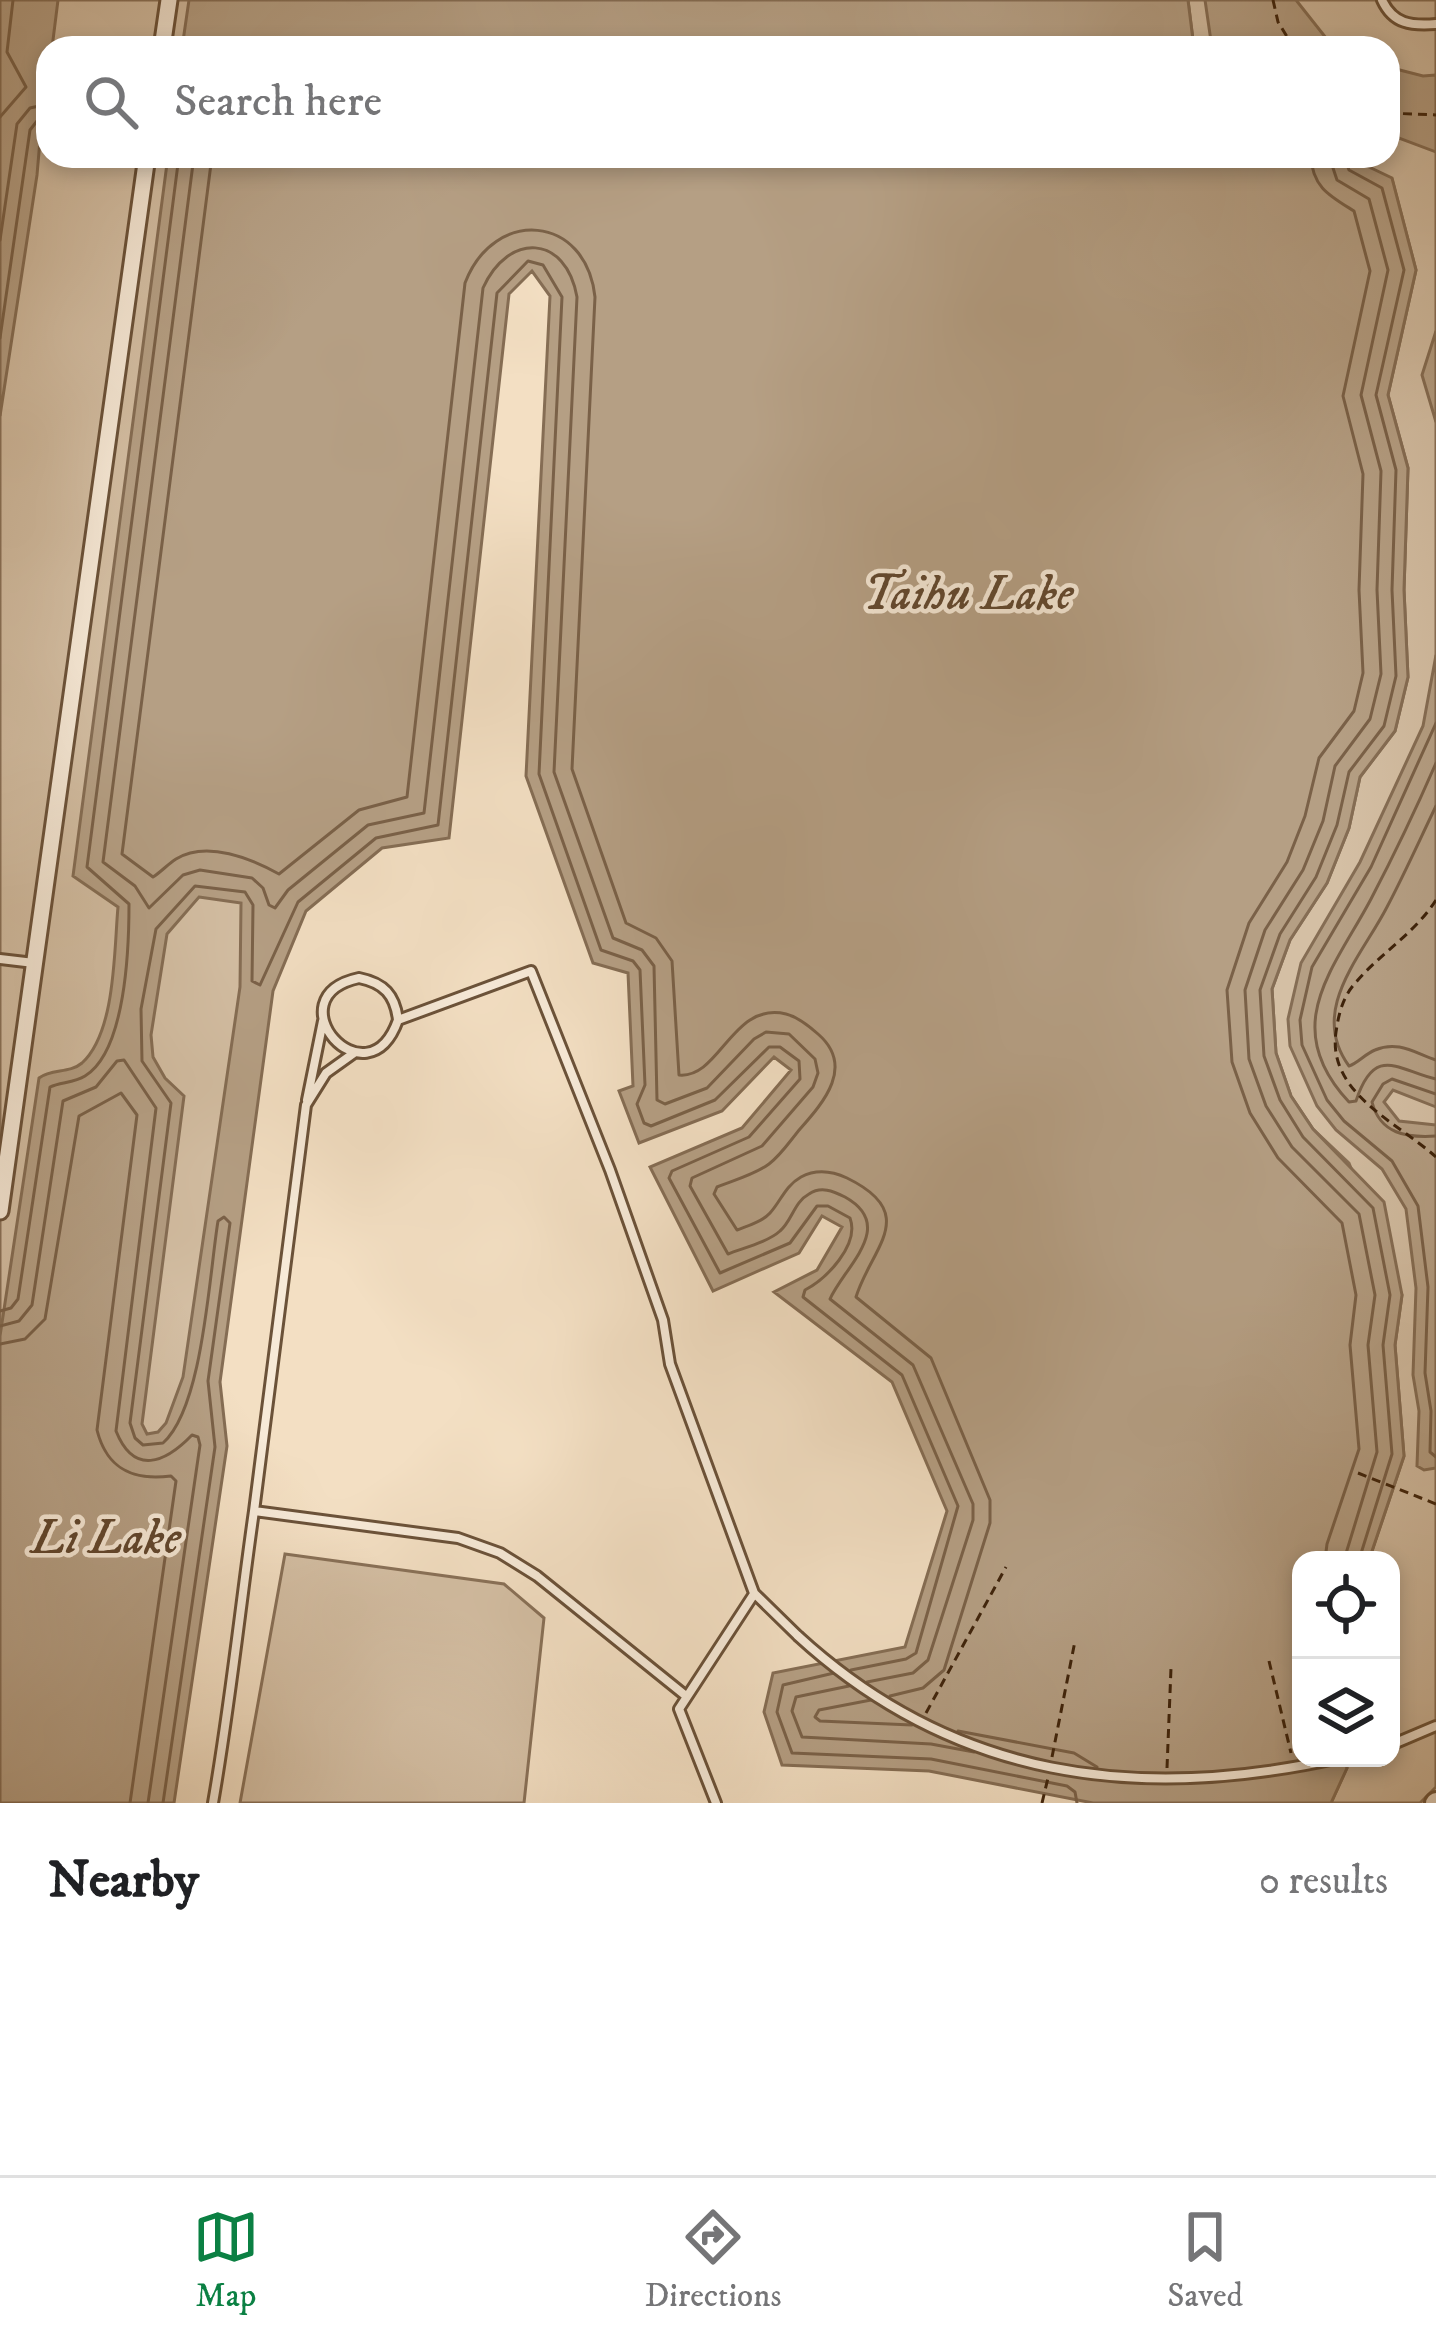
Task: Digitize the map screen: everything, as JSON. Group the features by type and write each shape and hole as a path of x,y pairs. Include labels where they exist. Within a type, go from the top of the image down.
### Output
{"street":[{"path":"164,36 169,0"},
{"path":"0,1211 146,168"}],"lane":[{"path":"1382,0 1402,24 1436,24"},
{"path":"0,959 35,963"},
{"path":"398,1020 531,971 610,1170 663,1320 670,1364 754,1593 862,1690 920,1725 983,1753 1049,1772 1166,1783 1244,1780 1306,1767"},
{"path":"213,1803 233,1689 235,1639 306,1105 324,1007 335,988 359,978 386,988 398,1020 387,1041 354,1053 326,1073 306,1105"},
{"path":"323,1020 331,1039 354,1053"},
{"path":"254,1511 458,1538 500,1553 537,1576 686,1696"},
{"path":"716,1803 679,1709 754,1593"},
{"path":"1400,1740 1436,1726"}],"path":[{"path":"1273,0 1287,36"},
{"path":"1400,114 1436,115"},
{"path":"1436,900 1409,933 1358,980 1341,1005 1335,1040 1336,1062 1346,1083 1436,1157"},
{"path":"1358,1473 1435,1501"},
{"path":"920,1725 1006,1567"},
{"path":"1042,1803 1076,1641"},
{"path":"1269,1661 1295,1770"},
{"path":"1166,1783 1171,1668"}],"shaded area":[{"path":"38,0 216,0 211,36 36,36 36,168 194,168 253,966 183,1414 0,1577 0,303"},
{"path":"1188,0 1436,0 1436,1787 1420,1803 1331,1803 1347,1767 1400,1767 1400,1551 1372,1551 1404,1456 1395,1345 1402,1295 1349,1163 1313,1129 1291,1096 1276,1053 1272,989 1290,940 1327,883 1349,828 1360,777 1395,731 1408,677 1404,590 1408,468 1388,395 1416,270 1392,179 1370,168 1400,168 1400,36 1192,36"},
{"path":"285,1554 504,1584 544,1618 524,1803 240,1803"}],"water":[{"path":"0,0 58,0 54,36 36,36 37,175 0,416"},
{"path":"189,0 1188,0 1192,36 184,36"},
{"path":"1205,0 1296,0 1324,36 1210,36"},
{"path":"1400,70 1436,75 1436,152 1400,138"},
{"name":"Taihu Lake","path":"166,168 1371,168 1392,178 1416,270 1388,395 1408,468 1404,590 1408,677 1395,731 1360,777 1349,828 1327,883 1290,940 1272,989 1276,1053 1291,1096 1313,1129 1384,1202 1402,1295 1395,1345 1404,1456 1372,1551 1292,1551 1292,1767 1347,1767 1331,1803 1093,1803 929,1771 782,1765 764,1712 773,1673 905,1647 947,1511 892,1382 774,1292 817,1270 842,1227 822,1216 799,1253 713,1291 650,1167 742,1128 791,1070 774,1057 722,1111 639,1143 619,1091 633,1086 628,973 593,963 526,776 550,296 532,271 509,294 449,838 382,848 306,911 273,991 220,1382 227,1446 174,1803 0,1803 0,1336 39,1078 77,1066 93,1049 107,1011 118,907 73,876","holes":["199,897 241,903 240,987 183,1377 166,1423 158,1432 147,1434 142,1424 184,1096 165,1078 153,1057 151,1035 167,934"]},
{"path":"1436,331 1436,422 1422,375"},
{"path":"1436,655 1436,1107 1393,1090 1384,1102 1399,1121 1436,1125 1436,1468 1424,1470 1417,1466 1416,1288 1406,1209 1382,1169 1336,1130 1317,1106 1290,1046 1288,1019 1301,963 1360,862 1423,726"}],"water label":[{"name":"Li Lake","path":"106,1536"}]}
